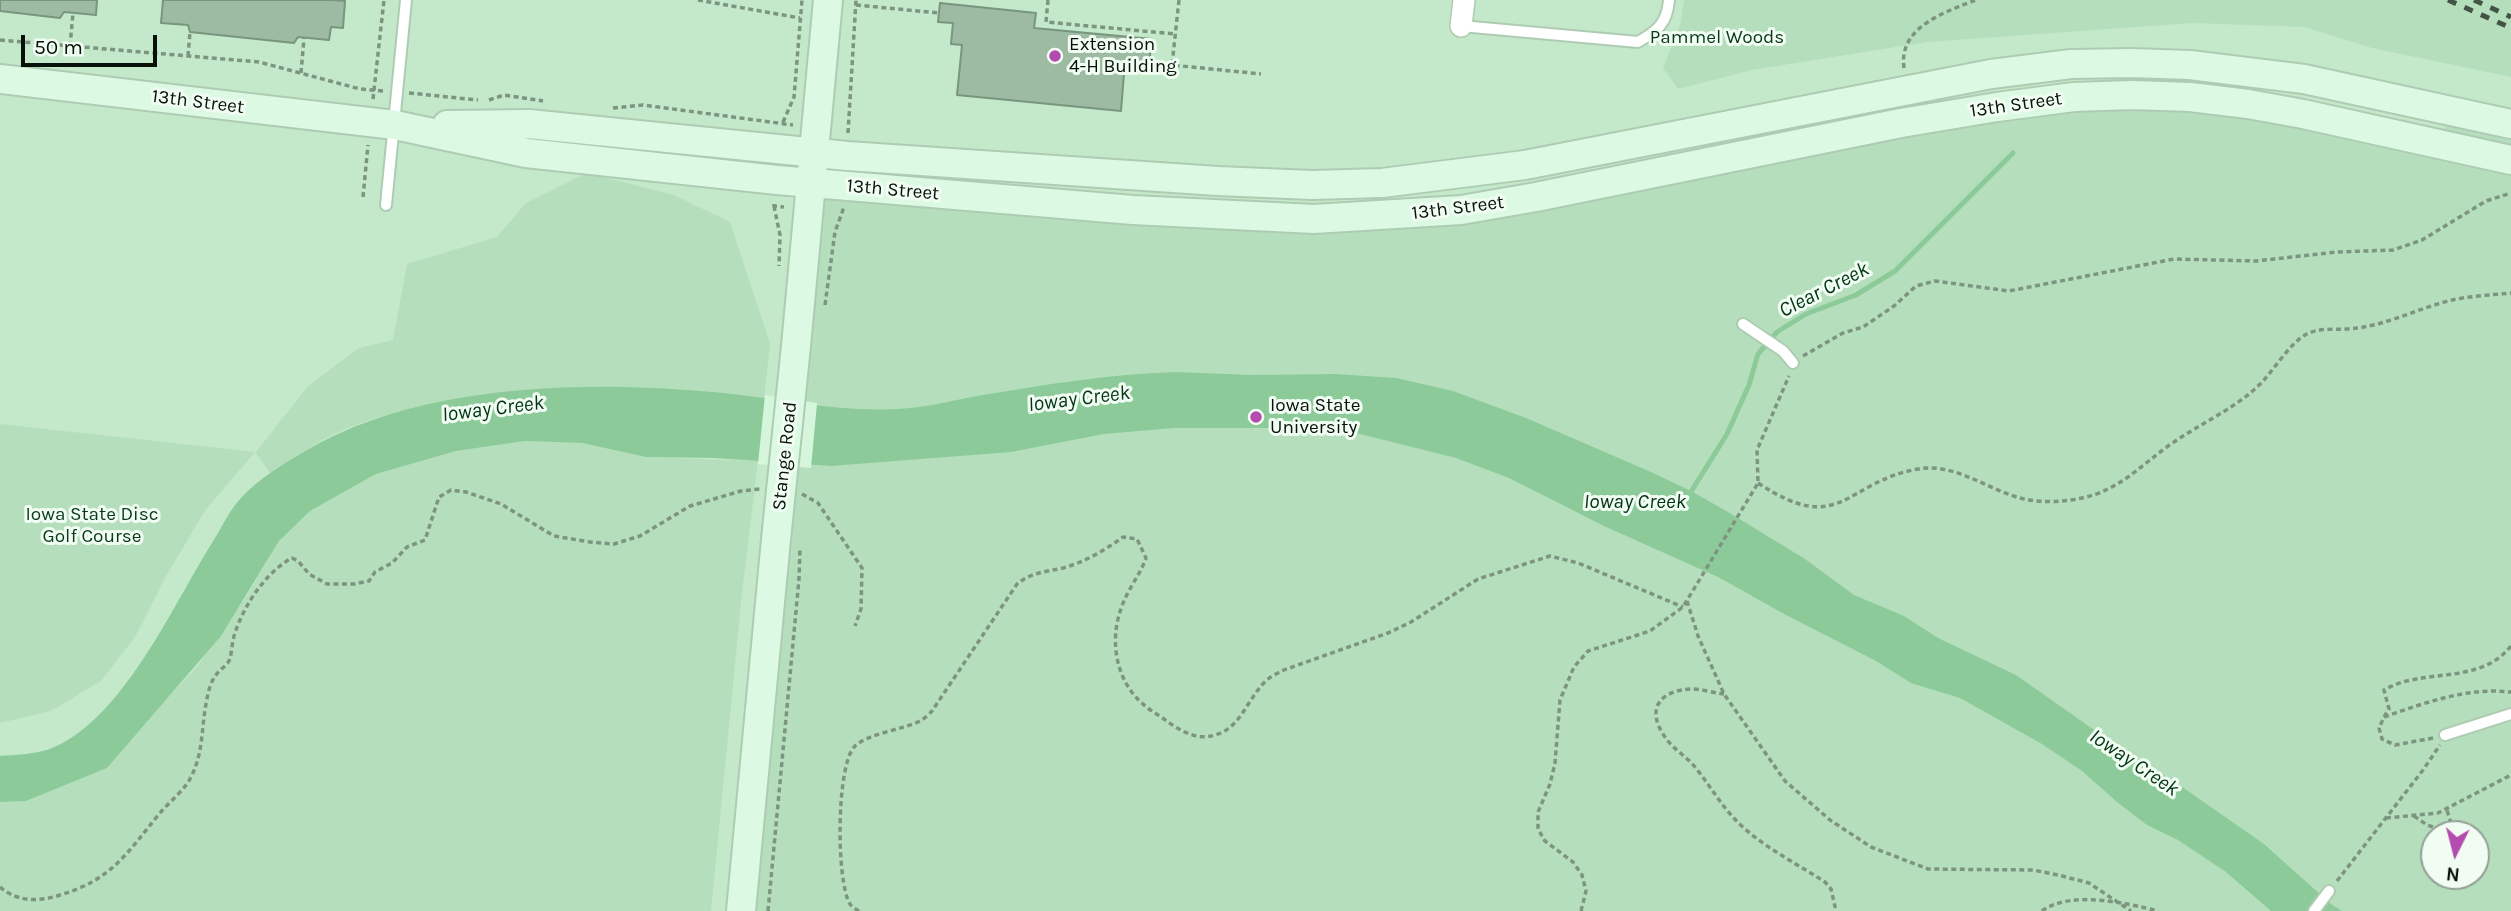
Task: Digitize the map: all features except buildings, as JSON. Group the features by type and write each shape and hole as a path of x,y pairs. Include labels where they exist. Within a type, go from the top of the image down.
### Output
{"main road":[{"name":"Stange Road","path":"741,911 788,540 796,346 828,0"},
{"name":"13th Street","path":"395,125 529,124 814,153 1218,181 1312,185 1382,183 1525,165 1991,74 2083,64 2178,65 2304,79 2434,125 2511,160"},
{"name":"13th Street","path":"0,79 395,125 526,153 811,184 1229,216 1314,219 1461,210 1536,198 1901,123 2074,97 2190,97 2434,125 2511,124"}],"street":[{"path":"1461,26 1464,0"}],"lane":[{"path":"386,205 406,0"},
{"path":"1461,26 1638,42 1658,30 1668,11 1669,0"},
{"path":"1743,324 1783,351 1793,363"},
{"path":"2445,735 2511,714"},
{"path":"2314,911 2329,891"}],"path":[{"path":"698,0 800,18"},
{"path":"793,125 782,122 794,97 802,0"},
{"path":"1048,0 1046,22 1175,34"},
{"path":"1178,0 1172,65 1261,74"},
{"path":"1912,66 1903,68 1902,55 1913,33 1936,16 1976,0"},
{"path":"848,142 856,2 939,13"},
{"path":"70,46 73,13"},
{"path":"188,56 190,32"},
{"path":"301,74 304,37"},
{"path":"848,133 853,137"},
{"path":"1580,911 1586,891 1582,875 1573,862 1545,841 1538,829 1538,812 1550,784 1555,763 1560,700 1574,667 1588,651 1650,631 1683,607 1758,483 1757,450 1767,423 1784,391 1793,363 1843,333 1863,327 1881,316 1916,286 1934,281 2009,291 2174,259 2256,261 2337,252 2392,250 2422,240 2486,201 2511,193"},
{"path":"824,307 835,232 843,213 844,202"},
{"path":"774,206 780,235 778,276"},
{"path":"832,211 843,213"},
{"path":"1758,483 1775,495 1804,506 1821,508 1839,504 1899,474 1920,468 1965,476 2024,499 2052,502 2081,499 2133,475 2169,445 2254,390 2306,334 2319,330 2357,328 2399,318 2451,300 2511,293"},
{"path":"0,887 20,898 34,900 47,900 74,892 90,885 115,867 145,834 190,780 201,750 211,684 229,661 234,634 243,614 267,579 292,558 298,561 309,575 327,584 369,581 407,547 425,540 439,497 451,490 466,492 501,504 554,536 614,544 639,536 690,506 741,491 769,488"},
{"path":"798,492 818,503 862,568 861,609 855,626"},
{"path":"859,911 850,905 839,843 849,752 858,744 921,721 932,711 1017,584 1027,576 1079,562 1098,554 1124,537 1137,539 1146,558 1118,617 1115,636 1118,665 1130,690 1142,703 1174,727 1191,735 1209,737 1223,733 1267,680 1281,671 1388,633 1411,622 1478,579 1550,556 1578,563 1683,607"},
{"path":"768,911 799,579 788,540"},
{"path":"1687,601 1698,636 1724,694 1785,781 1830,820 1871,847 1928,869 2033,870 2058,875 2089,883 2132,911"},
{"path":"2445,735 2395,745 2382,739 2379,728 2389,709 2384,690 2415,678 2440,677 2486,665 2505,654 2511,646"},
{"path":"1724,694 1692,689 1665,696 1657,705 1655,719 1665,737 1695,767 1721,804 1744,828 1825,882 1831,889 1836,911"},
{"path":"2384,717 2473,691 2511,692"},
{"path":"2329,891 2433,757 2445,735"},
{"path":"2385,818 2438,813 2511,775"},
{"path":"2414,816 2427,825 2442,830 2451,823 2446,807"},
{"path":"2042,911 2056,902 2074,900 2123,903 2158,911"}],"shaded area":[{"name":"Iowa State University","path":"0,0 2511,0 2511,911 0,911"}],"green space":[{"name":"Pammel Woods","path":"1684,0 2511,0 2511,77 2372,48 2304,27 2192,23 1927,42 1752,70 1678,89 1663,68 1680,26"},
{"path":"2182,108 2283,119 2345,139 2511,175 2511,911 741,911 811,184 844,202 857,200 1309,229 1901,134 2074,109"},
{"path":"2447,121 2511,135 2511,147 2444,133"},
{"name":"Iowa State Disc Golf Course","path":"587,173 674,195 730,222 770,344 764,399 644,389 525,391 446,402 376,418 331,436 270,473 255,452 206,509 166,576 135,637 101,681 51,711 0,723 0,424 256,452 308,386 359,348 393,340 407,264 497,237 526,203"},
{"path":"525,441 582,443 646,457 758,461 742,593 711,911 0,911 0,802 26,801 107,768 136,731 196,668 248,594 279,541 310,511 376,474 456,451"}],"water":[{"name":"Ioway Creek","path":"1176,372 1336,374 1396,378 1453,391 1526,418 1651,472 1728,512 1805,559 1854,595 1904,616 1938,638 2016,675 2264,844 2342,911 2271,911 2226,872 2178,840 2147,825 2082,771 2042,744 1960,698 1911,683 1876,661 1718,577 1604,526 1509,478 1456,458 1336,428 1174,428 1104,434 1011,452 831,466 714,458 646,457 582,443 525,441 456,451 376,474 310,511 279,541 221,636 107,768 26,801 0,802 0,756 47,750 74,736 99,715 144,658 240,499 279,467 351,428 401,411 454,399 564,387 673,389 831,407 897,409 1076,381"}],"pier":[{"path":"765,395 817,403 811,468 758,464"}],"waterway":[{"name":"Clear Creek","path":"1689,495 1727,434 1749,385 1758,354 1777,332 1806,314 1856,295 1895,271 2013,153"}],"railway":[{"path":"2448,0 2511,28"},
{"path":"2474,0 2511,17"}],"place":[{"name":"Extension 4-H Building","path":"1055,56"},
{"name":"Iowa State University","path":"1256,417"}]}
